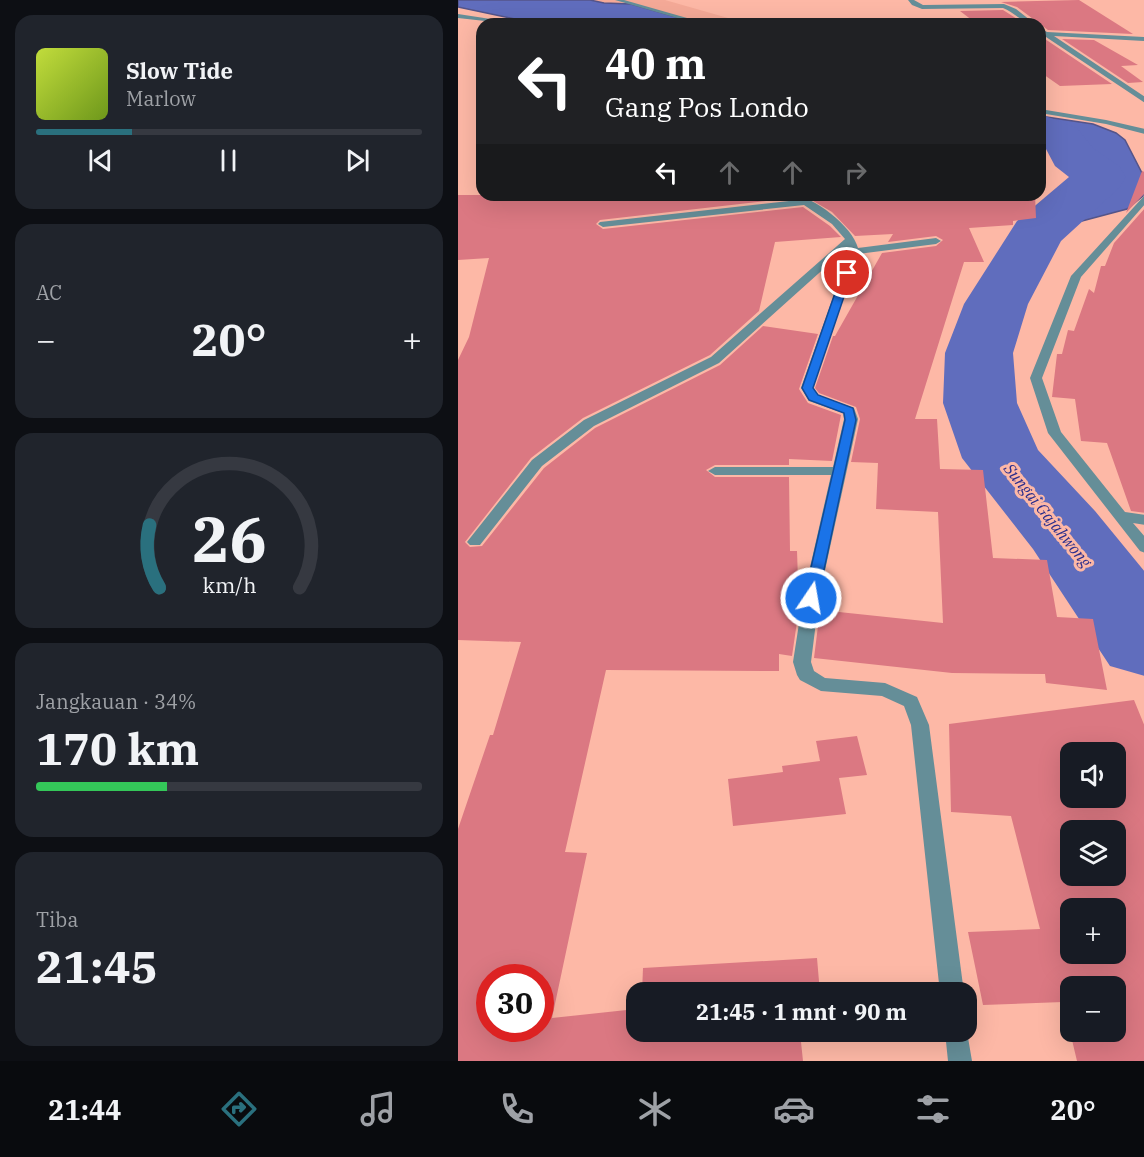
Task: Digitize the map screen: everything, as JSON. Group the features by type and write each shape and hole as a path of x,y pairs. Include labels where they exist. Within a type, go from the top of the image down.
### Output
{"street":[{"path":"618,0 685,18"},
{"path":"645,6 650,0"},
{"path":"911,0 916,5 1004,6 1024,18"},
{"path":"458,16 476,19"},
{"path":"458,25 476,21"},
{"path":"1046,32 1145,39"},
{"path":"1046,35 1145,101"},
{"path":"1046,112 1106,122 1145,132"},
{"path":"1145,198 1076,276 1036,378 1055,433 1145,548"},
{"path":"603,224 807,202 835,222 851,239 854,252 807,388 813,398 849,411 851,420 811,598 802,662 806,675 821,684 885,690 911,702 920,725 951,982"},
{"path":"475,542 537,463 588,423 715,360 851,239"},
{"path":"854,252 936,241"},
{"path":"715,471 839,471"},
{"path":"1119,516 1145,520"},
{"path":"958,1042 960,1061"}],"shaded area":[{"path":"590,0 665,0 728,18 673,18"}],"water":[{"path":"458,0 590,0 631,4 680,18 510,18 458,7"},
{"path":"1046,117 1093,124 1116,133 1125,140 1144,177 1143,196 1127,209 1037,233 1066,194 1083,181 1074,160 1046,148"}],"building":[{"path":"1079,0 1133,34 1048,30 1046,18 1032,18 1017,7 1001,2"},
{"path":"1003,10 1016,18 969,18 960,11"},
{"path":"1062,39 1094,40 1138,65 1121,66 1143,82 1128,83"},
{"path":"1046,40 1112,84 1060,86 1046,76"},
{"path":"1142,171 1145,172 1145,193 1126,213"},
{"path":"458,195 476,195 476,201 766,201 600,220 596,224 603,229 803,207 830,226 841,237 775,242 759,311 710,355 583,418 531,458 465,542 470,547 482,546 544,468 595,428 720,365 763,326 818,334 799,389 808,403 841,415 832,461 789,459 789,465 715,465 706,470 715,477 789,477 790,551 797,551 799,608 792,656 779,654 779,671 606,670 565,852 587,853 554,1009 554,964 476,964 476,1042 554,1042 554,1018 626,1010 626,1042 801,1042 803,1061 458,1061 458,829 490,735 493,735 521,642 458,640 458,360 469,337 489,258 458,260"},
{"path":"813,201 1035,201 1036,218 1013,221 1013,225 969,228 984,262 964,262 915,419 937,419 940,469 983,470 993,558 1047,560 1057,617 1093,619 1107,690 1046,683 1045,674 952,673 814,658 820,610 943,623 938,512 876,509 878,463 851,462 860,419 856,407 819,393 815,388 833,336 882,253 936,246 943,240 936,236 888,242 893,234 855,236 832,212"},
{"path":"1145,208 1145,513 1131,511 1107,443 1081,441 1075,399 1052,397 1057,354 1062,354 1068,330 1074,331 1089,289 1094,293 1101,266 1105,266 1114,243"},
{"path":"1134,700 1145,727 1145,1061 1077,1061 1072,1042 1126,1042 1126,976 1060,976 1060,1002 983,1005 968,932 1040,929 1011,816 951,812 949,724"},
{"path":"857,736 867,775 839,778 846,814 733,826 728,779 783,772 782,766 820,761 816,741"},
{"path":"817,958 819,982 642,982 643,968"}],"waterway":[{"name":"Sungai Gajahwong","path":"1046,130 1064,141 1072,156 1101,177 1037,233 996,304 979,353 980,403 1002,458 1064,530 1145,641"}],"route":[{"path":"811,598 851,420 849,411 813,398 807,388 847,273"}]}
